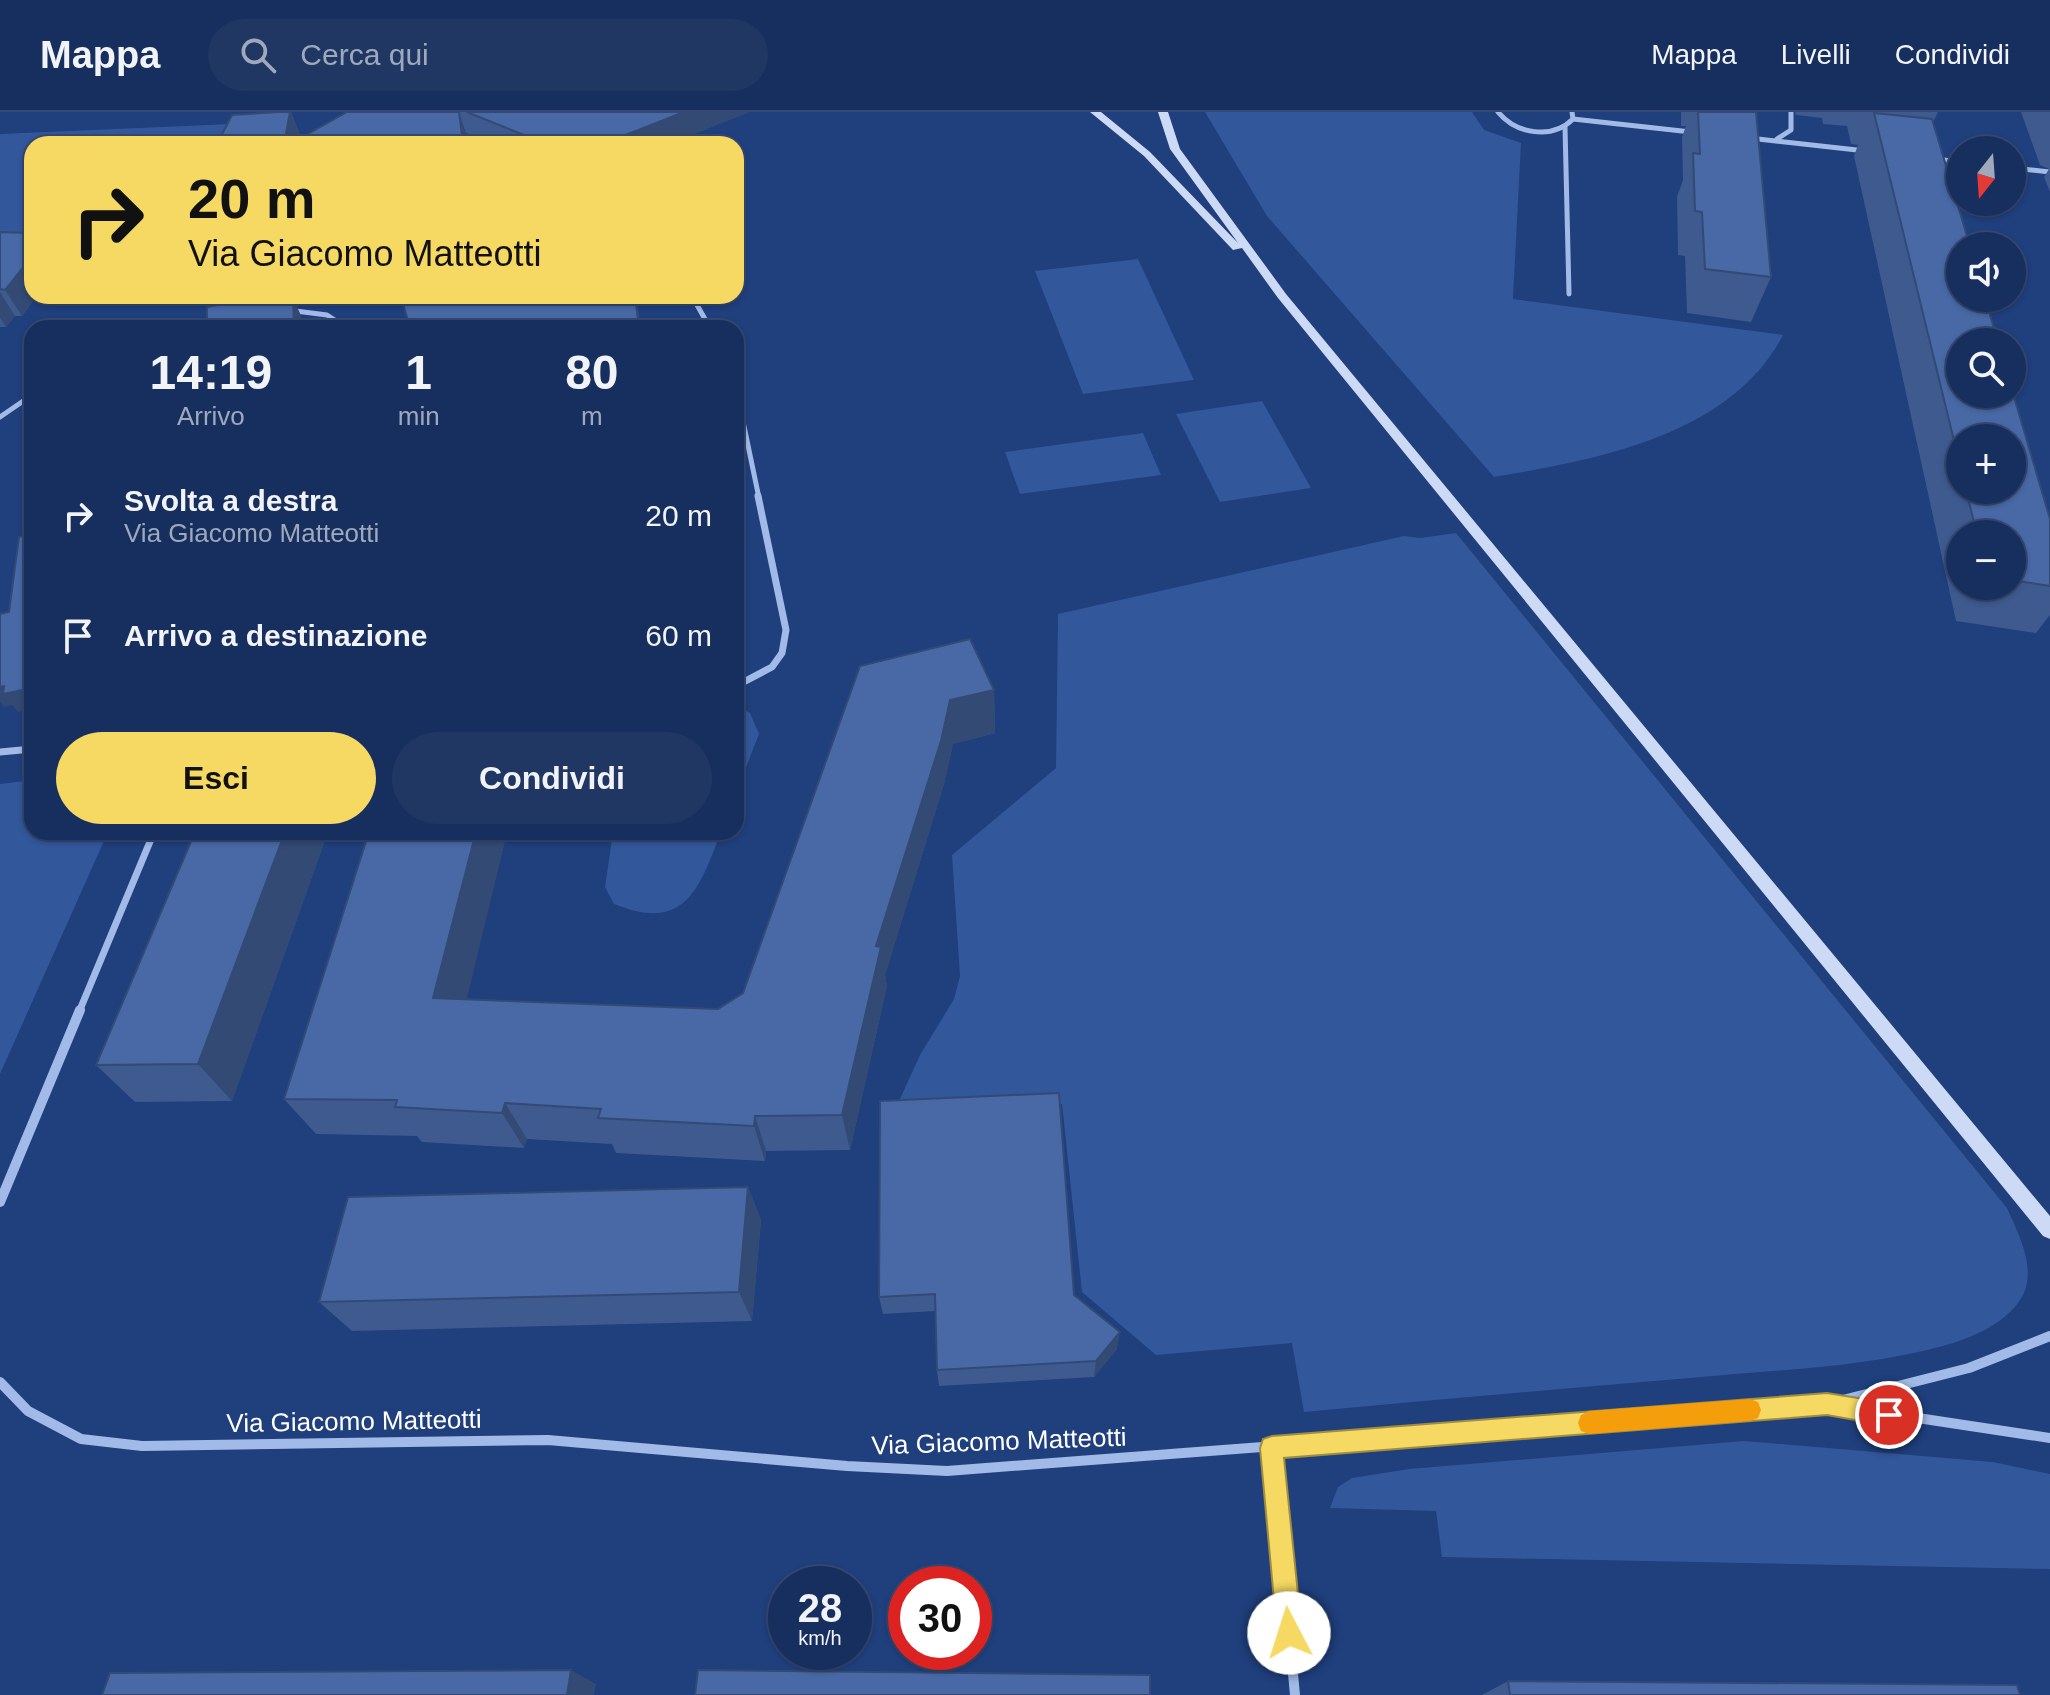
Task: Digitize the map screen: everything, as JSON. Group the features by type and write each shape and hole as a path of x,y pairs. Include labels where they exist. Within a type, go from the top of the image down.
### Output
{"main road":[{"path":"1095,112 1147,154 1282,296"},
{"path":"1163,112 1175,149 1282,296 2050,1230"}],"street":[{"path":"1498,112 1506,122 1529,130 1565,127"},
{"path":"1773,141 1788,135 1791,112"},
{"path":"1569,294 1565,127 1572,115 1696,132"},
{"path":"1742,137 1881,153"},
{"path":"1928,158 1946,160"},
{"path":"2026,169 2050,172"},
{"path":"277,310 327,315 335,320"},
{"path":"212,320 221,317"},
{"path":"0,417 24,400"},
{"path":"744,427 786,630 784,650 779,661 761,676 744,683"},
{"path":"0,752 24,750"},
{"path":"0,1202 151,840"},
{"name":"Via Giacomo Matteotti","path":"0,1382 28,1411 81,1439 142,1446 547,1440 670,1447 871,1470 947,1471 1827,1404 1969,1368 2050,1336"},
{"name":"Via Giacomo Matteotti","path":"1827,1404 2050,1438"},
{"path":"1272,1448 1295,1695"}],"shaded area":[{"path":"1205,112 1472,112 1484,130 1521,143 1513,299 1783,335 1760,369 1730,397 1695,420 1657,438 1616,451 1494,477 1267,216"},
{"path":"231,124 221,136 24,136 24,246 0,246 0,134"},
{"path":"1138,259 1194,380 1083,394 1035,271"},
{"path":"1262,401 1311,488 1220,502 1176,414"},
{"path":"1143,433 1161,475 1020,494 1005,452"},
{"path":"1456,533 2007,1208 2025,1254 2028,1278 2020,1300 1996,1323 1975,1335 1943,1346 1850,1364 1304,1412 1292,1343 1156,1355 1082,1292 1062,1104 894,1112 920,1055 954,999 960,976 952,855 1056,768 1058,614 1404,536 1420,538"},
{"path":"744,710 750,713 759,734 744,772"},
{"path":"24,781 24,840 104,840 0,1074 0,784"},
{"path":"612,840 718,840 696,887 674,909 658,913 638,912 614,904 605,887"},
{"path":"1744,1441 1993,1462 2050,1474 2050,1569 1442,1557 1436,1511 1330,1508 1338,1487 1352,1478 1409,1469"}],"building":[{"path":"290,112 286,136 221,136 232,115"},
{"path":"347,112 459,112 462,136 304,136"},
{"path":"467,112 684,112 623,136 526,136"},
{"path":"1698,112 1756,112 1771,277 1705,269 1702,212 1695,211 1693,153 1700,154"},
{"path":"1874,113 1932,119 1946,166 1946,216 1961,216 1966,232 1946,232 1946,312 1989,312 1994,328 1946,328 1946,408"},
{"path":"0,232 24,233 24,266 5,290 0,289"},
{"path":"223,304 293,304 294,320 207,320 207,307"},
{"path":"403,304 636,304 638,320 408,320"},
{"path":"1946,408 2017,408 2022,424 1950,424"},
{"path":"2026,438 2050,519 2050,586 2026,582 2026,520 1974,520 1970,504 2026,504"},
{"path":"24,536 24,690 3,694 4,686 0,687 0,614 9,612 19,537"},
{"path":"970,639 994,690 950,700 941,741 876,946 881,947 842,1115 755,1116 754,1126 598,1118 601,1109 505,1103 502,1113 395,1107 397,1100 284,1099 366,840 474,840 433,998 718,1009 743,993 860,666"},
{"path":"192,840 282,840 198,1064 96,1065"},
{"path":"1059,1093 1074,1295 1120,1332 1096,1361 937,1370 935,1294 879,1297 880,1101"},
{"path":"748,1187 739,1292 319,1302 348,1197"},
{"path":"571,1670 567,1695 102,1695 110,1673"},
{"path":"698,1670 1150,1675 1150,1695 695,1695"},
{"path":"1508,1681 2017,1685 2020,1695 1510,1695"}],"slow traffic":[{"path":"1589,1423 1750,1410"}],"route":[{"path":"1289,1633 1272,1448 1827,1404 1889,1415"}]}
